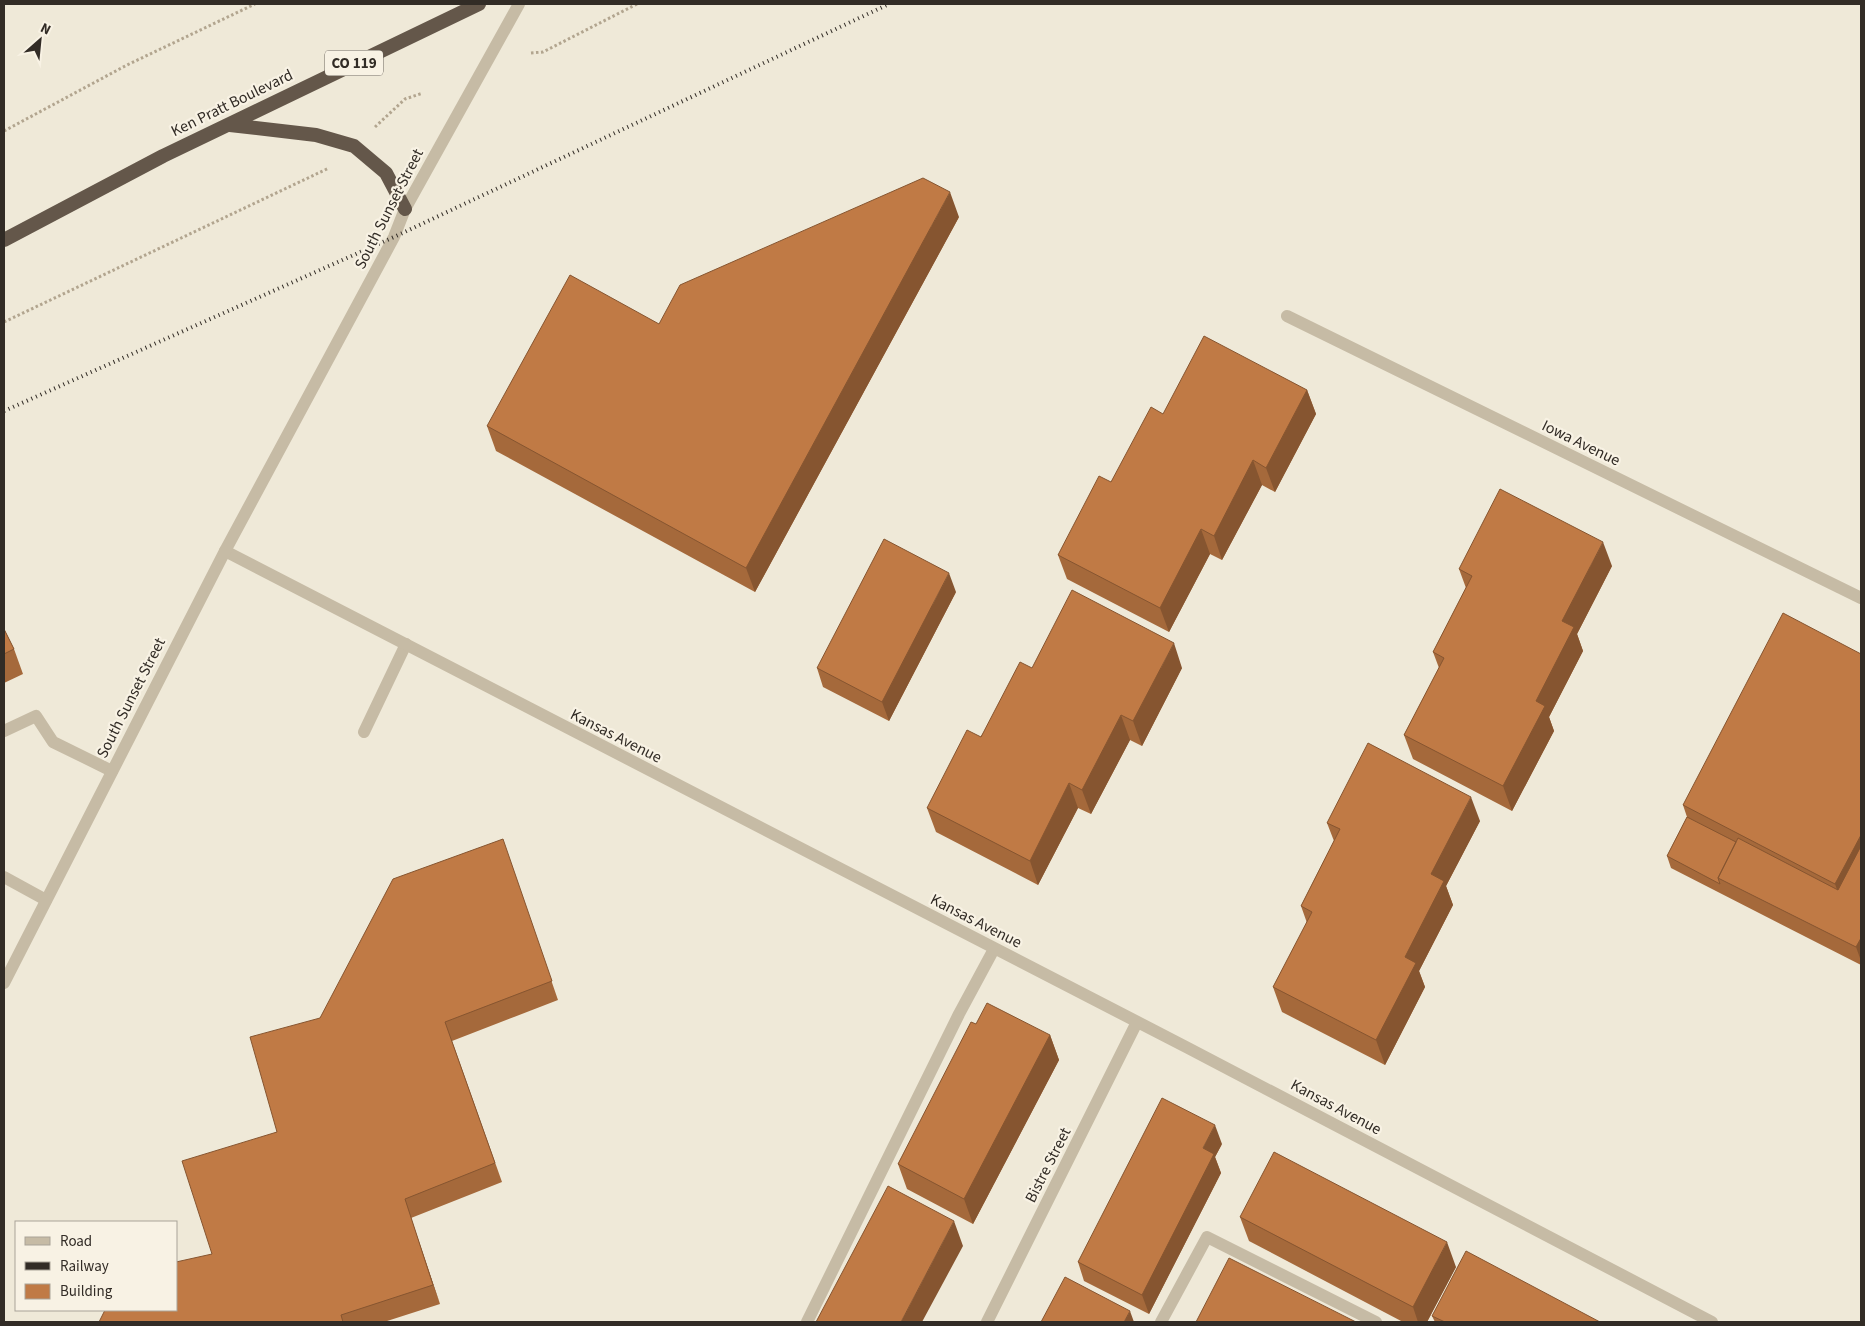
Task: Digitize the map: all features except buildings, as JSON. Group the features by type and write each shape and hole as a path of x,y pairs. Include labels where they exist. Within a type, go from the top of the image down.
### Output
{"highway":[{"name":"Ken Pratt Boulevard","path":"4,240 163,156 479,4"},
{"path":"230,124 316,135 354,146 386,173 406,209"}],"street":[{"name":"South Sunset Street","path":"290,430 394,237 406,209 519,4"},
{"name":"South Sunset Street","path":"4,983 225,551 372,277"},
{"name":"Iowa Avenue","path":"1287,316 1861,598"},
{"name":"Kansas Avenue","path":"225,551 1137,1022 1709,1322"},
{"path":"364,732 406,644"},
{"path":"4,731 36,716 52,742 112,771"},
{"path":"4,877 46,900"},
{"path":"807,1322 959,1014 994,949"},
{"name":"Bistre Street","path":"987,1322 1137,1022"},
{"path":"1162,1322 1207,1237 1376,1322"}],"path":[{"path":"4,131 127,65 255,4"},
{"path":"531,53 543,52 637,4"},
{"path":"375,127 405,99 423,93"},
{"path":"4,322 330,168"}],"railway":[{"path":"4,411 394,237 889,4"}]}
